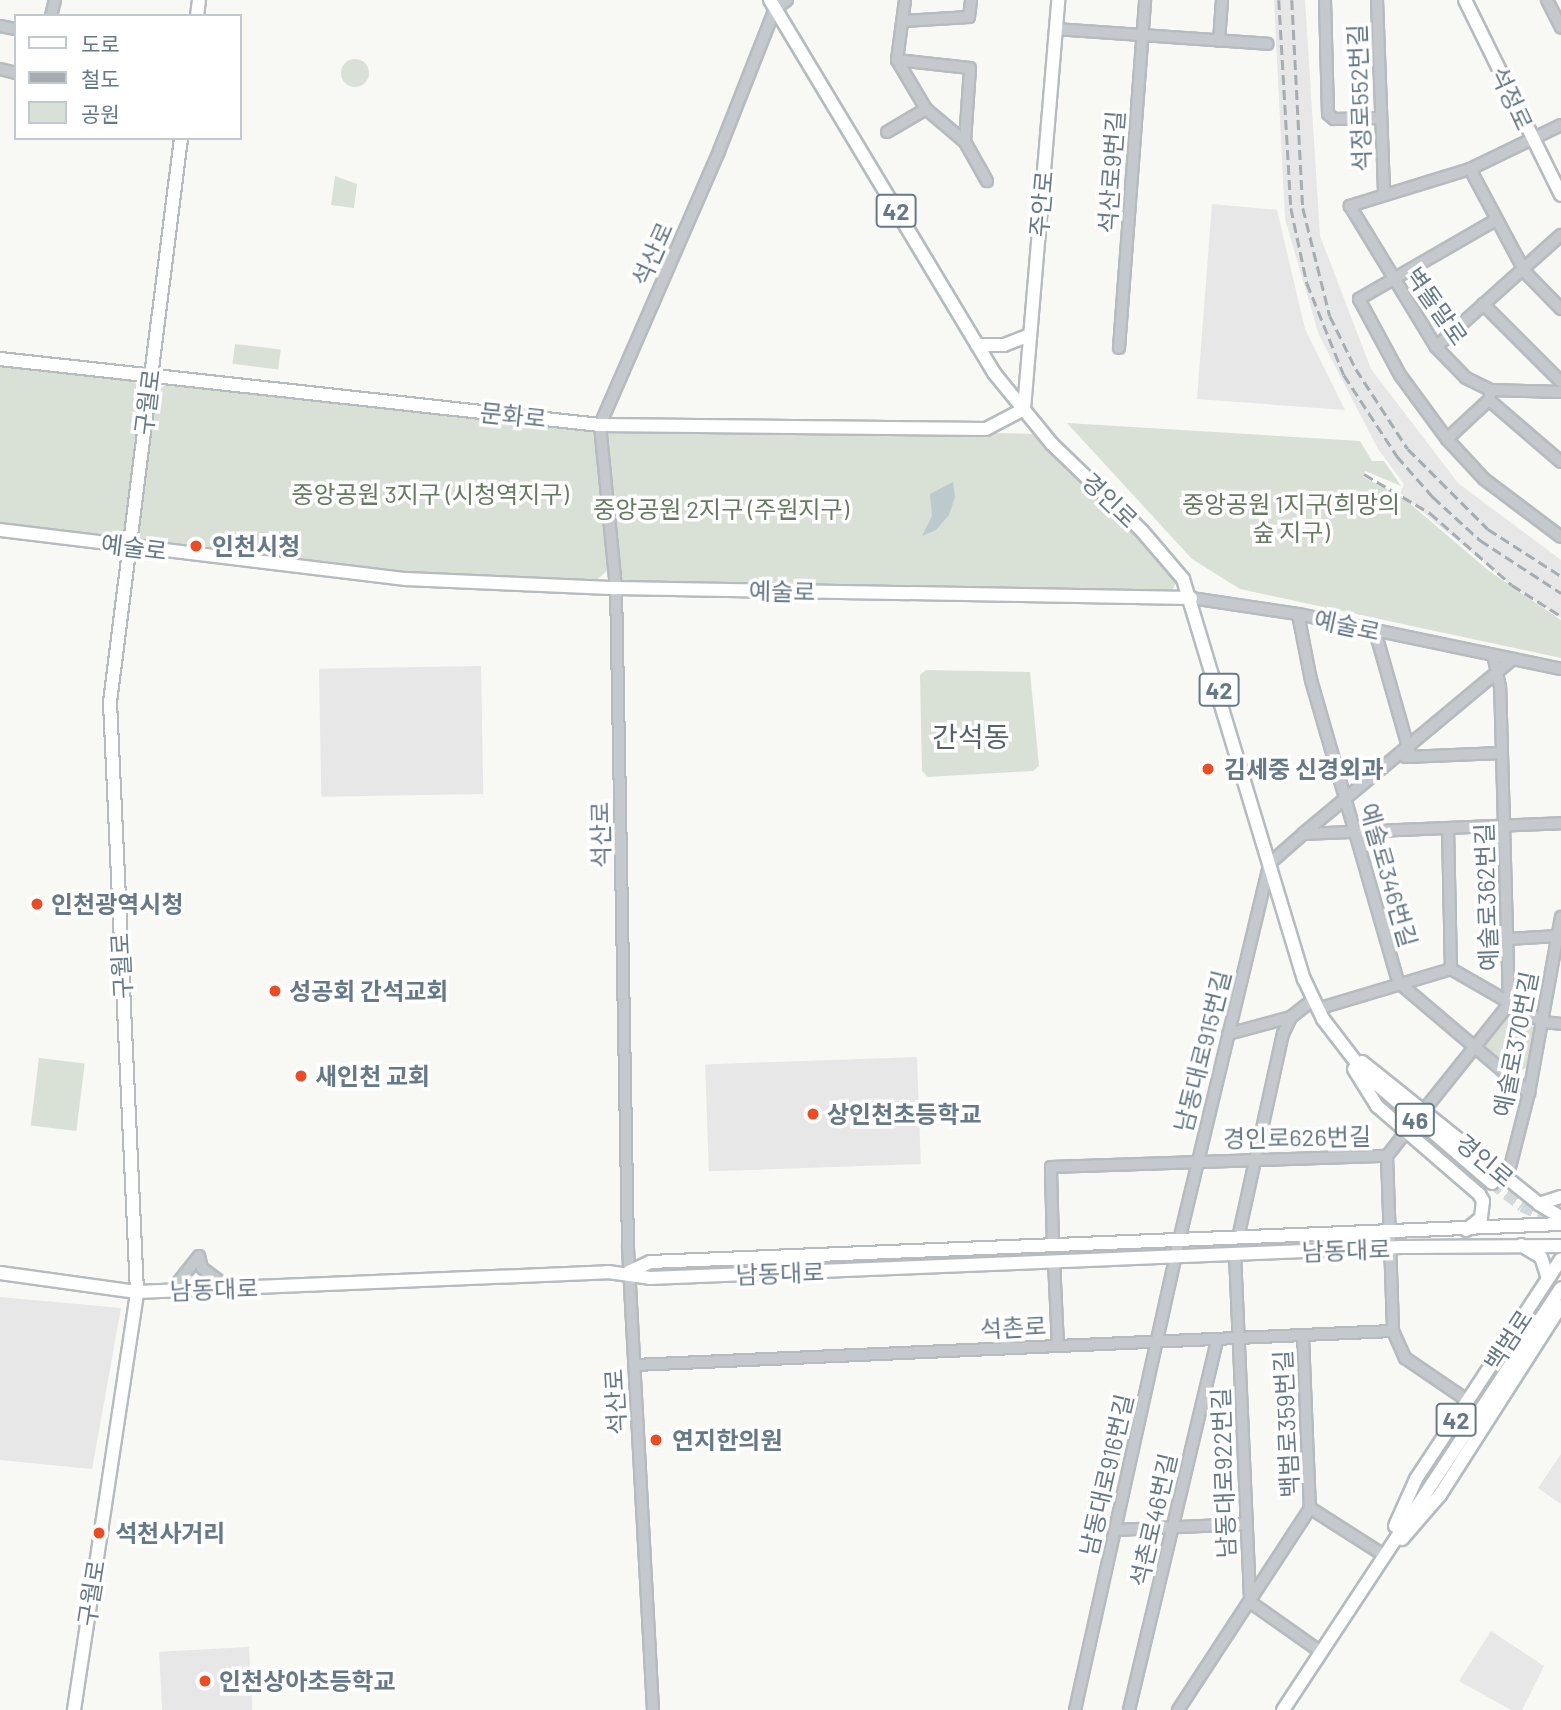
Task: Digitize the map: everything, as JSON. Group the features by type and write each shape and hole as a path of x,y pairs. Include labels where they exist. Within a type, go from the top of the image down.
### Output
{"main road":[{"name":"주안로","path":"1024,409 1058,0"},
{"name":"석정로","path":"1465,0 1531,139 1561,195"},
{"name":"경인로","path":"772,4 977,345 1052,444 1176,568 1191,598 1315,1005 1377,1106 1479,1194"},
{"name":"구월로","path":"74,1710 136,1292 110,731 129,547 181,140"},
{"path":"977,345 1004,345 1030,335"},
{"name":"문화로","path":"0,359 600,425 986,429 1024,409"},
{"name":"예술로","path":"0,530 407,579 616,589 1191,598"},
{"name":"경인로","path":"1344,1050 1425,1109 1499,1178"},
{"name":"경인로","path":"1344,1050 1400,1107 1499,1178 1561,1217"},
{"path":"1466,1230 1483,1210 1479,1194 1486,1195 1498,1187 1499,1178"},
{"path":"1539,1204 1561,1197"},
{"path":"629,1272 650,1262 1053,1246 1177,1248 1238,1238 1561,1224"},
{"path":"1521,1245 1541,1257 1548,1278"},
{"name":"남동대로","path":"0,1273 136,1292 629,1272 650,1278 1054,1261 1177,1248 1235,1254 1389,1248 1561,1246"},
{"name":"백범로","path":"1376,1568 1416,1479 1561,1259"},
{"name":"백범로","path":"1283,1710 1561,1287"},
{"name":"백범로","path":"1376,1568 1440,1495 1561,1306"}],"street":[{"path":"772,4 787,0"},
{"path":"905,0 897,60 926,109 965,142 987,181"},
{"path":"904,21 969,18 971,0"},
{"name":"석산로9번길","path":"1119,348 1146,0"},
{"path":"1219,41 1222,0"},
{"name":"석정로552번길","path":"1325,0 1328,114 1334,119 1381,118"},
{"name":"석정로552번길","path":"1377,0 1384,195"},
{"path":"1547,0 1561,28"},
{"name":"석산로","path":"653,1710 629,1272 619,938 622,862 616,589 600,425 719,152 772,4"},
{"path":"1055,29 1267,44"},
{"path":"897,60 970,68 965,142"},
{"path":"887,132 926,109"},
{"path":"1384,195 1470,169 1561,125"},
{"path":"1470,169 1494,221 1525,271 1561,309"},
{"name":"벽돌말로","path":"1384,195 1350,206 1391,279 1436,348 1466,378 1490,395 1561,392"},
{"path":"1494,221 1359,299 1400,375 1447,439 1485,479 1561,537"},
{"path":"1436,348 1483,304 1525,271 1561,235"},
{"path":"1483,304 1561,382"},
{"path":"1447,439 1490,395 1561,462"},
{"name":"예술로","path":"1191,598 1298,614 1561,669"},
{"name":"예술로346번길","path":"1298,614 1311,680 1400,985 1529,1093"},
{"path":"1375,631 1409,752"},
{"name":"예술로362번길","path":"1425,1109 1509,1004 1502,753 1497,674 1493,655"},
{"path":"1270,863 1396,758 1409,752 1513,659"},
{"path":"1409,752 1502,753"},
{"path":"1303,834 1561,823"},
{"path":"1448,828 1451,969"},
{"name":"남동대로915번길","path":"1177,1248 1270,863"},
{"name":"예술로370번길","path":"1499,1178 1529,1093 1561,916"},
{"path":"1508,939 1557,936"},
{"path":"1228,1034 1291,1017 1315,1005 1400,985 1451,969 1543,1022 1561,1024"},
{"path":"1238,1238 1283,1034 1291,1017"},
{"name":"경인로626번길","path":"1053,1246 1051,1167 1387,1156 1406,1132"},
{"path":"1387,1156 1393,1331 1405,1358 1468,1401"},
{"name":"남동대로916번길","path":"1075,1710 1177,1248"},
{"name":"남동대로922번길","path":"1235,1254 1250,1602"},
{"path":"172,1290 198,1256 202,1268 229,1288"},
{"path":"1054,1261 1058,1346"},
{"name":"석촌로","path":"635,1365 1393,1331"},
{"name":"백범로359번길","path":"1303,1337 1310,1508 1382,1554"},
{"name":"석촌로46번길","path":"1129,1710 1217,1339"},
{"path":"1178,1710 1310,1508"},
{"path":"1115,1530 1246,1524"},
{"path":"1250,1602 1321,1652"}],"shaded area":[{"path":"1274,0 1305,0 1320,236 1371,369 1458,483 1561,560 1561,618 1508,583 1400,493 1404,484 1378,449 1319,335 1285,219"},
{"path":"1212,204 1277,210 1305,329 1345,410 1197,399"},
{"path":"953,482 955,497 949,515 936,530 922,536 932,516 930,494"},
{"path":"481,666 483,794 321,797 319,669"},
{"name":"상인천초등학교","path":"917,1057 921,1164 709,1171 705,1064"},
{"path":"0,1297 121,1308 92,1469 0,1460"},
{"path":"1561,1454 1561,1504 1538,1488"},
{"path":"1491,1631 1544,1666 1522,1710 1511,1710 1459,1681"},
{"name":"인천상아초등학교","path":"249,1647 252,1710 162,1710 159,1652"}],"green space":[{"path":"355,59 365,63 369,73 365,83 355,87 345,83 341,73 345,63"},
{"path":"335,176 357,184 354,208 331,205"},
{"path":"235,344 281,350 278,369 233,364"},
{"path":"0,359 129,374 147,399 173,379 580,422 601,439 611,425 1044,434 1176,568 1177,581 1171,593 630,589 613,566 588,587 424,580 146,549 132,528 129,547 0,530"},
{"name":"중앙공원 1지구(희망의 숲 지구)","path":"1067,423 1360,441 1372,461 1384,461 1401,486 1365,471 1363,477 1401,496 1489,571 1561,620 1561,658 1240,589 1192,559"},
{"path":"926,670 1030,672 1039,766 1033,771 928,777 922,771 920,675"},
{"path":"1510,1014 1536,1028 1528,1067 1516,1073 1487,1051 1485,1043"},
{"path":"39,1058 85,1064 76,1131 31,1125"}],"tunnel":[{"path":"1492,1183 1522,1206 1561,1224"}],"railway":[{"path":"1279,0 1291,208 1307,283 1344,375 1397,456 1433,497 1480,540 1561,593"},
{"path":"1292,0 1303,208 1330,316 1356,369 1408,449 1488,529 1561,576"},
{"path":"1364,474 1430,513 1512,585 1561,616"}],"place":[{"name":"인천시청","path":"196,546"},
{"name":"김세중 신경외과","path":"1208,769"},
{"name":"인천광역시청","path":"37,904"},
{"name":"성공회 간석교회","path":"275,991"},
{"name":"새인천 교회","path":"301,1076"},
{"name":"상인천초등학교","path":"813,1114"},
{"name":"연지한의원","path":"656,1440"},
{"name":"석천사거리","path":"99,1533"},
{"name":"인천상아초등학교","path":"205,1681"}],"district":[{"name":"간석동","path":"971,736"}],"park label":[{"name":"중앙공원 3지구 (시청역지구)","path":"430,494"},
{"name":"중앙공원 2지구 (주원지구)","path":"721,509"}]}
